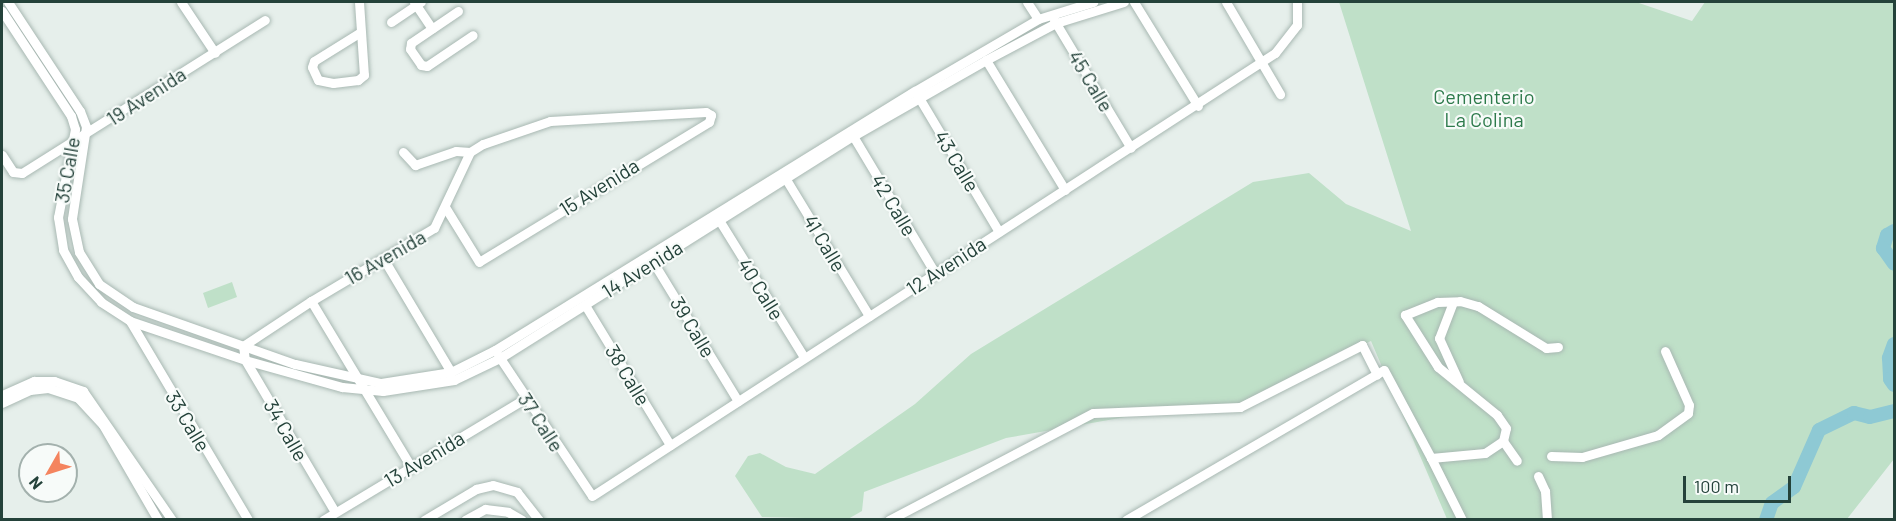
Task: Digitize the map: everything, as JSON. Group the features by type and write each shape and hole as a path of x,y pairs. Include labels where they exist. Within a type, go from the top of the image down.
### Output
{"street":[{"name":"35 Calle","path":"8,2 80,111 87,135 72,219 74,239 99,284 133,307"},
{"path":"181,2 215,53"},
{"path":"359,2 363,17 360,33 364,75 358,80 333,83 318,80 312,67 314,61 360,33"},
{"path":"1027,2 1038,19"},
{"name":"14 Avenida","path":"130,321 245,360 364,390 417,388 454,380 917,95 986,60 1054,19 1093,2"},
{"name":"14 Avenida","path":"133,307 243,346 358,380 414,381 451,372 497,354 585,305 651,258 718,220 784,175 853,136 1038,19 1054,19 1124,2"},
{"path":"1134,2 1198,106"},
{"path":"1226,2 1280,94"},
{"name":"12 Avenida","path":"587,494 595,494 1262,63 1284,46 1297,25 1297,2"},
{"path":"391,22 417,3 432,29"},
{"name":"35 Calle","path":"2,10 70,116 75,129 58,217 63,250 78,277 101,302 130,321"},
{"path":"458,11 409,45 423,67 473,35"},
{"name":"45 Calle","path":"1054,19 1131,148"},
{"name":"19 Avenida","path":"2,155 15,174 74,143 266,20"},
{"path":"986,60 1065,190"},
{"name":"43 Calle","path":"917,95 999,232"},
{"name":"15 Avenida","path":"445,207 479,262 709,122 711,115 706,112 550,121 511,132 470,152"},
{"name":"42 Calle","path":"853,136 935,273"},
{"path":"403,152 415,165 456,152 470,152"},
{"name":"16 Avenida","path":"243,346 311,301 434,228 470,152"},
{"name":"41 Calle","path":"784,175 869,316"},
{"name":"40 Calle","path":"718,220 804,357"},
{"path":"383,258 451,372"},
{"name":"39 Calle","path":"651,258 738,401"},
{"path":"311,301 411,467"},
{"path":"1431,458 1485,453 1503,441 1506,428 1497,415 1434,363 1405,315 1437,302 1478,306 1546,348 1558,347"},
{"path":"1453,302 1439,338 1459,384"},
{"name":"38 Calle","path":"585,305 670,445"},
{"name":"33 Calle","path":"130,321 248,519"},
{"path":"889,519 1093,413 1240,407 1362,345 1377,374"},
{"name":"34 Calle","path":"243,346 245,360 336,512"},
{"path":"1551,456 1582,457 1658,435 1688,413 1689,405 1665,351"},
{"name":"37 Calle","path":"497,354 587,494"},
{"path":"1126,519 1384,370 1462,519"},
{"path":"2,395 34,381 54,381 83,391 105,418 172,519"},
{"path":"2,403 37,389 58,390 78,398 103,425 158,519"},
{"name":"13 Avenida","path":"323,519 525,398"},
{"path":"1503,441 1517,461"},
{"path":"1538,476 1545,491 1547,519"},
{"path":"424,519 476,489 493,485 517,492 540,519"},
{"path":"465,519 484,509 508,512 522,519"}],"green space":[{"name":"Cementerio La Colina","path":"1339,2 1636,2 1692,21 1705,2 1894,2 1894,459 1847,519 1447,519 1371,341 1220,412 1137,415 1006,438 864,492 862,511 848,519 762,517 735,476 748,456 760,453 786,467 815,474 915,404 971,354 1253,182 1309,173 1346,204 1411,231"},
{"path":"232,282 237,297 208,308 203,293"}],"waterway":[{"path":"1894,231 1887,235 1883,248 1894,264"},
{"path":"1894,344 1889,358 1890,379 1894,385"},
{"path":"1766,520 1772,503 1794,487 1819,430 1854,413 1870,417 1894,411"}]}
